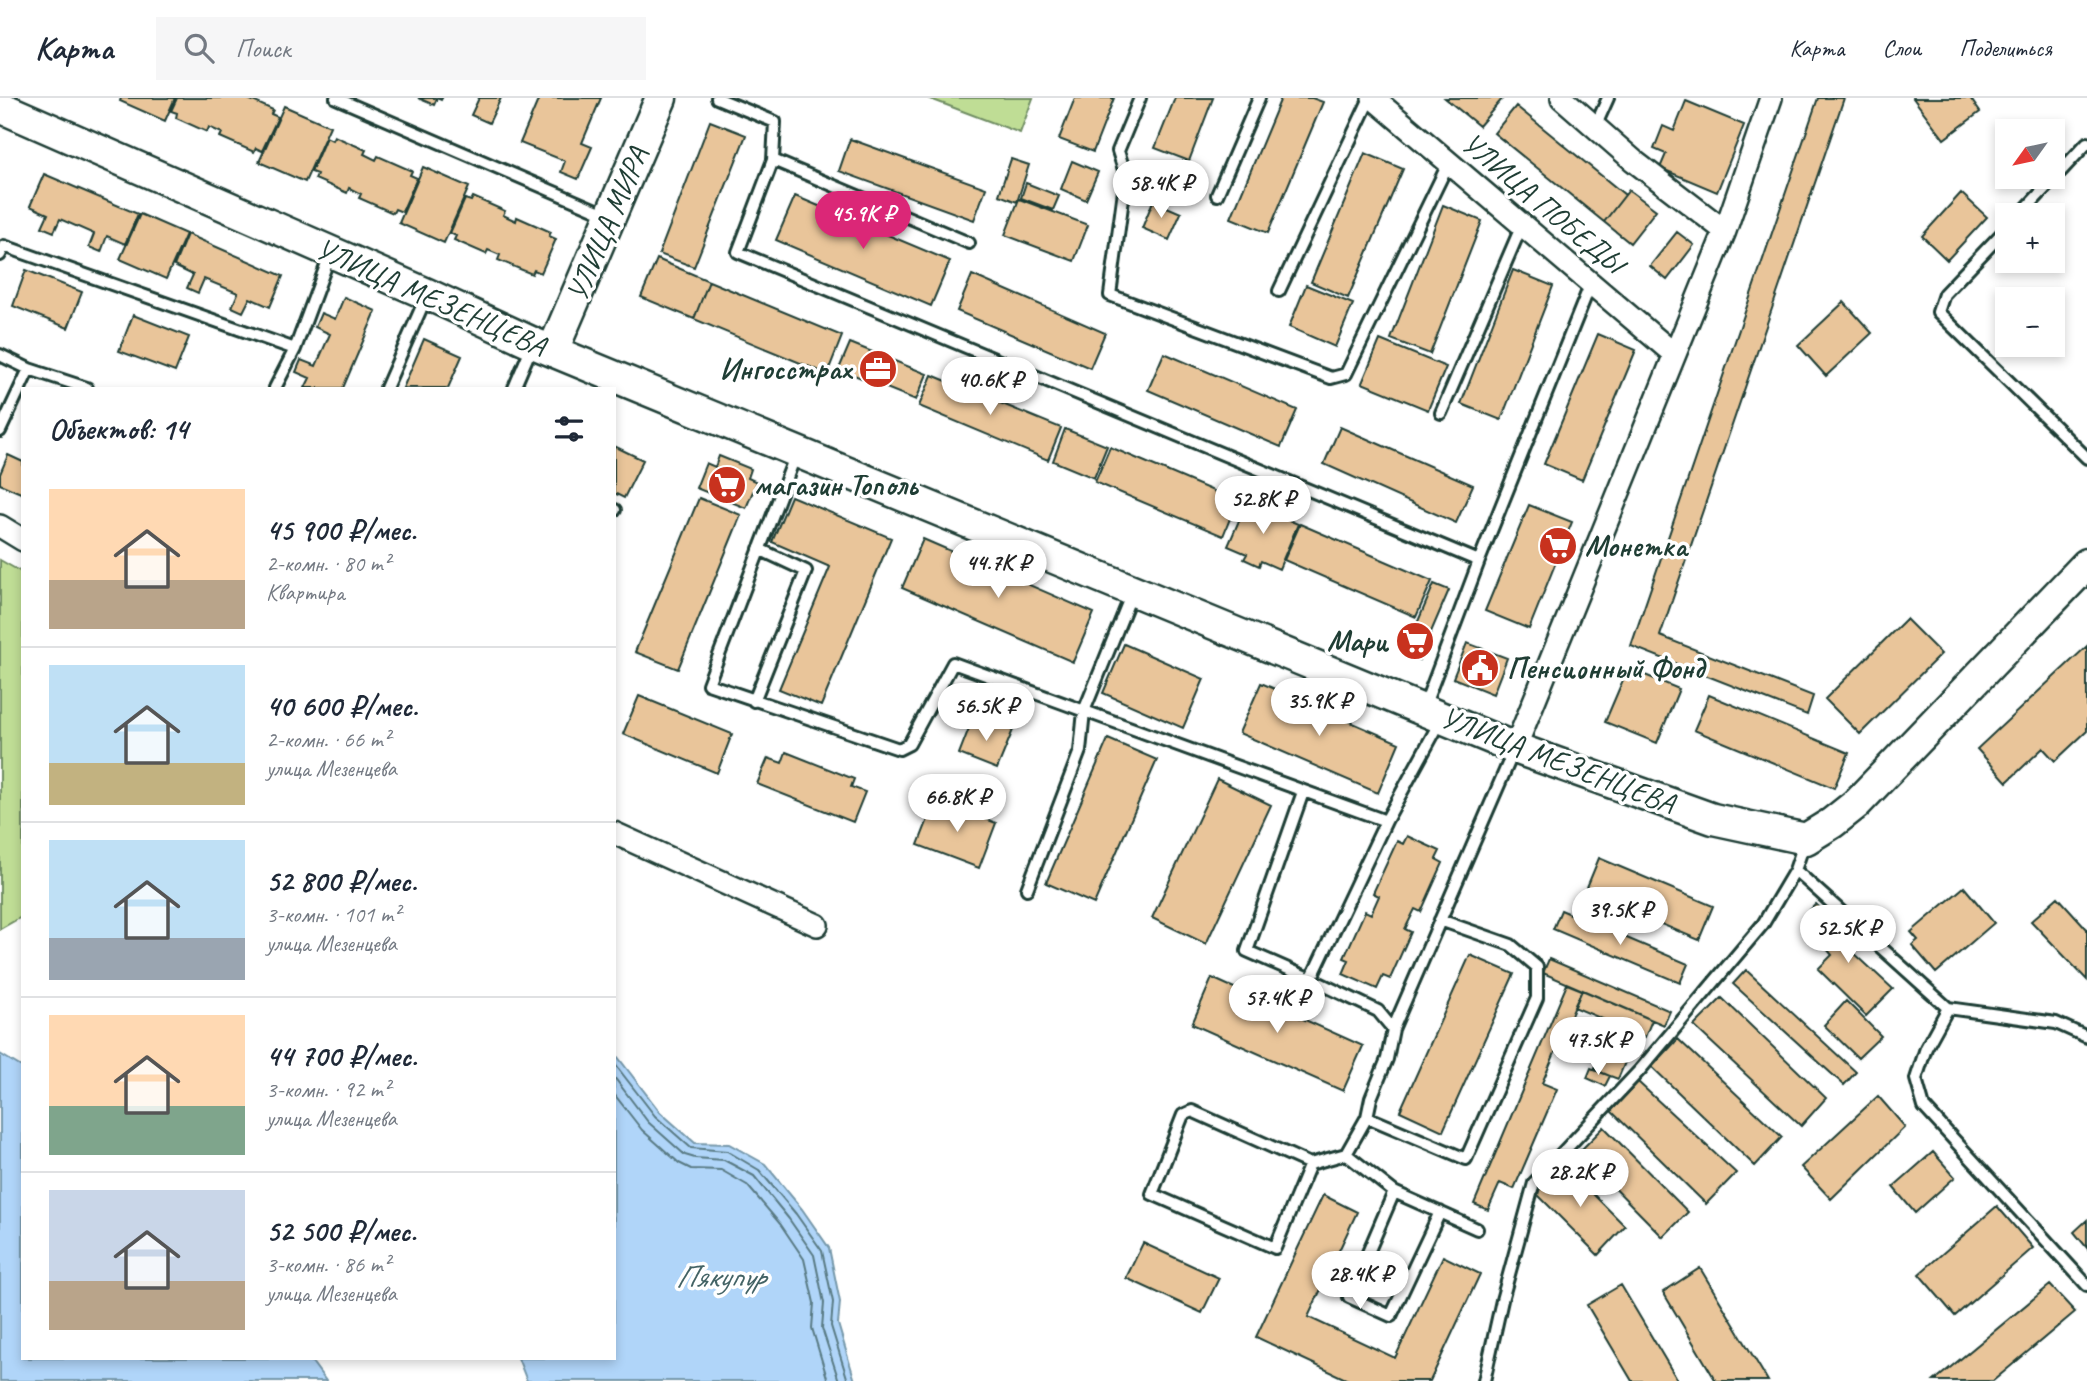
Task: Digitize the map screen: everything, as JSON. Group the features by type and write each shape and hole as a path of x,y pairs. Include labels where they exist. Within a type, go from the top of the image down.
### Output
{"main road":[{"name":"УЛИЦА МИРА","path":"543,347 611,216 661,98"},
{"name":"УЛИЦА МЕЗЕНЦЕВА","path":"0,107 543,347 1515,748 1713,819 1806,839"},
{"path":"1806,839 1856,804 2087,564"}],"street":[{"name":"УЛИЦА ПОБЕДЫ","path":"1371,98 1674,354"},
{"path":"1562,98 1634,161 1725,231"},
{"path":"1515,748 1725,231 1771,98"},
{"path":"0,526 21,539"},
{"path":"616,834 817,925"}],"lane":[{"path":"336,98 611,216"},
{"path":"717,98 775,122 773,160 738,252 1479,561"},
{"path":"1140,98 1118,150 1126,176 1110,295 1331,378 1346,374 1449,163"},
{"path":"1217,195 1259,98"},
{"path":"1279,291 1371,98"},
{"path":"1595,127 1608,98"},
{"path":"2031,203 2087,143"},
{"path":"773,160 969,243"},
{"path":"1441,413 1522,225"},
{"path":"1995,241 1944,294 1937,312 2087,458"},
{"path":"0,255 4,246 295,349"},
{"path":"276,387 295,349 331,253"},
{"path":"1311,979 1386,821 1433,713 1479,561 1591,283"},
{"path":"386,387 427,294"},
{"path":"515,387 543,347"},
{"path":"0,355 29,369 84,387"},
{"path":"0,431 29,369"},
{"path":"797,451 708,684 899,749 909,744 953,663 1386,821"},
{"path":"754,701 806,571 759,550"},
{"path":"1027,889 1080,751 1084,711 1133,589"},
{"path":"1310,1164 1275,1248 1152,1194 1183,1115 1192,1111 1310,1164 1346,1154 1367,1117 1371,1098 1387,1059 1393,1029 1515,748"},
{"path":"1303,792 1248,951 1378,1011 1393,1029"},
{"path":"1484,1381 1502,1300 1534,1183 1640,1070 1763,924 1795,870 1806,839"},
{"path":"1795,870 1948,1008 2056,1023 2087,1037"},
{"path":"1367,1117 1465,1159 1537,998 1536,967 1511,945 1440,920"},
{"path":"1948,1008 1926,1048 1916,1079 1924,1107 2087,1285"},
{"path":"1346,1154 1394,1192 1477,1229"},
{"path":"1394,1192 1349,1297 1391,1316 1440,1212"}],"green space":[{"path":"928,98 1033,98 1020,133"},
{"path":"0,560 21,572 21,917 0,929"}],"water":[{"path":"0,1054 21,1067 21,1360 310,1360 326,1381 0,1381"},
{"name":"Пякупур","path":"616,1055 660,1112 695,1143 729,1144 765,1164 802,1209 829,1248 840,1302 838,1324 855,1381 527,1381 519,1360 616,1360"}],"building":[{"path":"121,98 175,98 165,121 120,101"},
{"path":"177,98 246,98 273,110 271,114 278,117 262,151 256,148 254,152 220,137 222,133 209,127 207,132 176,118 177,113 171,111"},
{"path":"418,98 437,98 434,105"},
{"path":"479,98 501,98 489,123 471,115"},
{"path":"539,98 601,98 582,143 592,147 578,179 561,172 565,161 520,143"},
{"path":"1075,98 1114,98 1093,152 1059,139"},
{"path":"1175,98 1213,98 1189,161 1155,148"},
{"path":"1281,98 1312,98 1323,102 1268,233 1231,218"},
{"path":"1445,98 1503,98 1479,126"},
{"path":"1818,98 1844,98 1660,636 1813,696 1807,715 1631,646"},
{"path":"1913,98 1970,98 1980,112 1944,139"},
{"path":"1686,101 1744,125 1717,192 1660,168 1666,154 1654,149 1663,126 1674,131"},
{"path":"284,106 330,126 305,182 259,162"},
{"path":"1516,106 1625,195 1604,222 1494,133"},
{"path":"710,121 746,135 694,267 659,254"},
{"path":"334,136 366,150 364,154 376,160 378,156 412,171 410,175 417,178 402,212 395,209 393,213 359,198 361,194 349,188 347,193 315,179 317,174 311,172 326,137 332,140"},
{"path":"850,139 986,188 974,220 839,171"},
{"path":"1365,153 1403,169 1348,298 1311,282"},
{"path":"1011,159 1029,165 1017,202 999,195"},
{"path":"1072,161 1098,172 1086,200 1061,189"},
{"path":"423,167 469,187 444,243 399,223"},
{"path":"44,174 138,214 125,244 107,236 101,252 89,247 94,234 60,219 54,232 42,227 48,214 30,206"},
{"path":"1026,183 1059,196 1053,210 1021,198"},
{"path":"1629,190 1656,210 1630,243 1604,222"},
{"path":"1961,193 1987,217 1947,260 1922,236"},
{"path":"795,196 950,261 931,306 776,240"},
{"path":"473,197 505,211 503,215 516,221 517,217 551,232 549,236 556,239 541,273 534,270 532,274 498,260 500,255 488,250 486,254 454,240 456,236 450,233 465,199 471,201"},
{"path":"1019,199 1088,225 1074,261 1005,235"},
{"path":"1153,201 1181,213 1169,240 1142,228"},
{"path":"1443,205 1482,221 1430,354 1391,339"},
{"path":"140,214 186,234 166,279 120,259"},
{"path":"1677,232 1694,245 1667,280 1650,266"},
{"path":"187,234 283,276 270,307 250,298 243,312 232,307 238,293 204,279 198,293 187,288 193,275 174,266"},
{"path":"657,259 709,281 694,319 641,297"},
{"path":"26,270 82,292 68,328 13,306"},
{"path":"1513,270 1553,286 1501,420 1461,404"},
{"path":"972,275 1105,333 1090,368 957,311"},
{"path":"709,281 842,336 827,374 694,319"},
{"path":"1306,285 1353,304 1335,347 1289,327"},
{"path":"344,297 376,311 343,387 306,387 310,378 296,372 301,360 316,366 330,334 315,327 321,313 335,319"},
{"path":"1844,302 1872,333 1826,376 1798,345"},
{"path":"133,315 189,337 175,372 119,351"},
{"path":"1598,334 1636,350 1582,480 1544,464"},
{"path":"424,339 462,356 448,387 403,387"},
{"path":"1380,340 1446,367 1428,410 1362,383"},
{"path":"850,343 927,374 916,400 839,369"},
{"path":"1164,353 1297,410 1281,447 1148,390"},
{"path":"932,375 1061,428 1048,460 919,406"},
{"path":"1340,427 1473,485 1456,523 1324,464"},
{"path":"1065,429 1107,446 1094,478 1053,461"},
{"path":"616,447 643,460 624,498 616,494"},
{"path":"1110,447 1237,501 1223,536 1095,482"},
{"path":"8,455 21,461 21,493 0,484 0,474"},
{"name":"магазин Тополь","path":"719,456 751,469 748,478 757,482 746,508 696,488 706,463 715,467"},
{"path":"791,496 891,538 821,706 779,689 830,567 772,542"},
{"path":"699,498 741,515 678,669 635,652"},
{"path":"1247,502 1298,524 1279,569 1261,561 1259,566 1244,559 1247,554 1228,546"},
{"path":"1529,505 1572,522 1529,629 1485,611"},
{"path":"1300,524 1432,581 1416,617 1284,560"},
{"path":"923,539 1094,613 1073,662 902,588"},
{"path":"1434,584 1449,590 1419,660 1404,654"},
{"path":"1906,619 1941,654 1860,734 1825,699"},
{"name":"Пенсионный Фонд","path":"1467,643 1507,658 1493,694 1453,678"},
{"path":"1124,644 1204,679 1183,728 1103,693"},
{"path":"2087,646 2087,731 2055,761 2043,748 2007,782 1977,749"},
{"path":"1628,668 1679,689 1657,743 1605,722"},
{"path":"1261,683 1399,743 1378,793 1239,733"},
{"path":"1709,695 1849,753 1834,788 1694,730"},
{"path":"639,696 732,734 717,773 623,734"},
{"path":"985,719 1013,730 997,769 959,754 971,723 982,727"},
{"path":"1108,739 1157,760 1094,904 1046,883"},
{"path":"786,752 854,779 851,787 865,792 853,822 757,784 768,758 782,763"},
{"path":"1217,779 1271,805 1206,944 1152,918"},
{"path":"936,799 996,823 979,868 918,845"},
{"path":"1407,836 1440,851 1436,859 1443,863 1421,912 1415,909 1405,929 1411,932 1390,979 1383,976 1377,989 1343,974 1349,960 1344,958 1365,911 1371,914 1379,896 1373,893 1397,841 1403,844"},
{"path":"1599,858 1713,906 1699,940 1585,892"},
{"path":"1964,887 1994,923 1936,973 1912,945 1918,940 1911,932"},
{"path":"2058,897 2087,929 2087,980 2031,921"},
{"path":"1816,904 1858,947 1853,952 1893,989 1866,1016 1818,969 1832,955 1827,949 1831,945 1803,917"},
{"path":"1561,910 1688,964 1680,983 1553,929"},
{"path":"1470,955 1514,974 1443,1131 1400,1111"},
{"path":"1549,959 1670,1011 1664,1025 1543,973"},
{"path":"1746,970 1856,1072 1844,1085 1733,984"},
{"path":"1212,978 1363,1046 1343,1091 1192,1024"},
{"path":"1567,984 1582,990 1542,1083 1557,1089 1514,1189 1500,1183 1488,1210 1474,1204"},
{"path":"1582,990 1652,1020 1645,1037 1574,1007"},
{"path":"1722,998 1826,1098 1801,1126 1694,1026"},
{"path":"1846,1001 1881,1036 1858,1058 1824,1025"},
{"path":"1607,1038 1631,1048 1618,1079 1594,1070"},
{"path":"1678,1039 1782,1137 1755,1166 1652,1067"},
{"path":"1591,1068 1610,1076 1605,1086 1587,1078"},
{"path":"1638,1082 1736,1173 1706,1204 1611,1111"},
{"path":"1878,1096 1905,1127 1831,1199 1801,1167"},
{"path":"1604,1127 1688,1212 1663,1237 1579,1152"},
{"path":"1933,1152 1955,1177 1915,1213 1893,1187"},
{"path":"1562,1163 1625,1226 1598,1255 1534,1191"},
{"path":"1323,1195 1357,1212 1308,1317 1395,1358 1443,1256 1480,1274 1430,1381 1350,1381 1256,1337"},
{"path":"1997,1206 2033,1248 1955,1316 1919,1274"},
{"path":"2087,1220 2087,1248 2074,1232"},
{"path":"1143,1243 1219,1278 1202,1313 1126,1278"},
{"path":"1700,1268 1768,1381 1716,1381 1663,1292"},
{"path":"1621,1285 1678,1381 1632,1381 1587,1305"},
{"path":"2050,1285 2075,1312 1993,1381 1934,1381"}],"place":[{"name":"Ингосстрах","path":"878,369"},
{"name":"магазин Тополь","path":"727,485"},
{"name":"Монетка","path":"1558,546"},
{"name":"Мари","path":"1415,641"},
{"name":"Пенсионный Фонд","path":"1480,668"}]}
